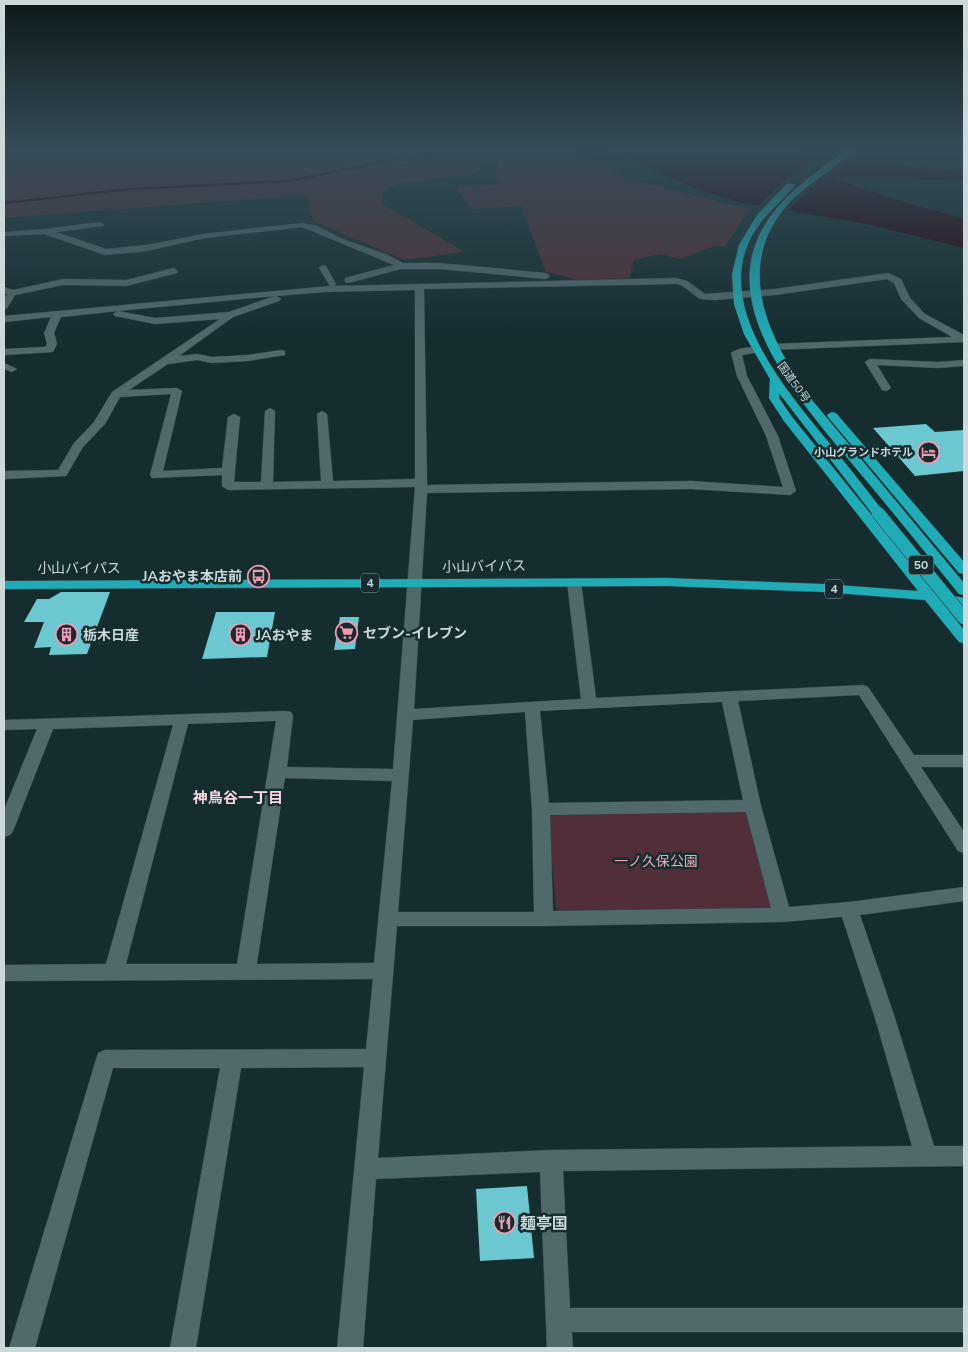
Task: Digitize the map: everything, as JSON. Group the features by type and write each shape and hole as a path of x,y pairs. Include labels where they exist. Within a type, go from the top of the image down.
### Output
{"highway":[{"name":"国道50号","path":"762,213 745,238 737,269 737,296 742,320 756,350 774,380 878,513 964,618"},
{"name":"国道50号","path":"777,213 760,240 755,256 754,284 762,323 774,350 787,373 808,402 964,592"},
{"path":"774,350 964,570"},
{"path":"774,380 774,398 788,419 964,639"},
{"name":"小山バイパス","path":"4,585 574,582 737,584 931,596 964,602"}],"street":[{"path":"4,234 100,224"},
{"path":"45,231 105,252 147,248 204,236 302,225 312,226 330,237 392,259 401,266"},
{"path":"311,290 401,266 440,266 552,276"},
{"path":"322,268 332,284"},
{"path":"4,306 8,291 63,282 126,283 174,271"},
{"path":"4,320 233,294 282,293 311,290 665,281 684,283 703,298 756,294 891,276 898,281 906,299 922,316 964,339"},
{"path":"350,1348 401,775 415,583 420,486 419,286"},
{"path":"100,310 155,321 230,315 278,299 282,293"},
{"path":"4,352 49,350 52,344 48,333 56,314"},
{"path":"4,475 62,474 78,445 99,424 116,394 209,332 230,315"},
{"path":"774,350 964,339"},
{"path":"856,344 874,361 938,365 964,363"},
{"path":"234,417 228,486 327,483 420,486 682,485 790,491 772,436 742,376 736,353 756,350"},
{"path":"164,361 197,357 212,360 248,358 282,353"},
{"path":"874,361 870,363 886,388"},
{"path":"116,394 177,391 156,475 228,471"},
{"path":"267,484 270,411"},
{"path":"322,414 327,483"},
{"path":"574,582 589,704"},
{"path":"406,715 532,706 863,690 964,846"},
{"path":"729,697 753,806 782,915"},
{"path":"532,706 541,809 544,919"},
{"path":"4,725 285,716 278,772 246,970"},
{"path":"114,971 182,720"},
{"path":"4,831 46,723"},
{"path":"910,761 964,761"},
{"path":"278,772 401,775"},
{"path":"541,809 753,806"},
{"path":"388,919 544,919 782,915 849,909 964,894"},
{"path":"849,909 885,1018 926,1156"},
{"path":"4,973 246,970 384,971"},
{"path":"183,1348 232,1058"},
{"path":"22,1348 105,1059 376,1058"},
{"path":"366,1169 551,1161 964,1156"},
{"path":"551,1161 560,1348"},
{"path":"559,1320 964,1320"}],"green space":[{"path":"4,213 69,213 4,218"},
{"path":"311,213 398,213 465,252 404,260 313,221"},
{"path":"524,213 747,213 725,246 715,246 680,259 660,254 634,260 629,278 579,280 546,272"},
{"name":"一ノ久保公園","path":"748,812 773,909 556,911 548,813"}],"shaded area":[{"path":"803,213 943,213 964,219 964,248 862,223"}],"building":[{"name":"小山グランドホテル","path":"926,424 935,432 964,430 964,471 915,476 873,428"},
{"name":"栃木日産","path":"61,592 110,592 87,654 49,655 51,647 34,648 44,622 24,622 37,599 49,599"},
{"name":"JAおやま","path":"216,612 275,612 267,657 202,659"},
{"name":"セブン-イレブン","path":"340,617 359,617 355,649 334,650"},
{"name":"麺亭国","path":"527,1186 534,1258 480,1261 476,1189"}],"place":[{"name":"小山グランドホテル","path":"929,452"},
{"name":"JAおやま本店前","path":"258,576"},
{"name":"セブン-イレブン","path":"347,633"},
{"name":"栃木日産","path":"67,635"},
{"name":"JAおやま","path":"240,635"},
{"name":"麺亭国","path":"504,1223"}],"district":[{"name":"神鳥谷一丁目","path":"238,798"}]}
